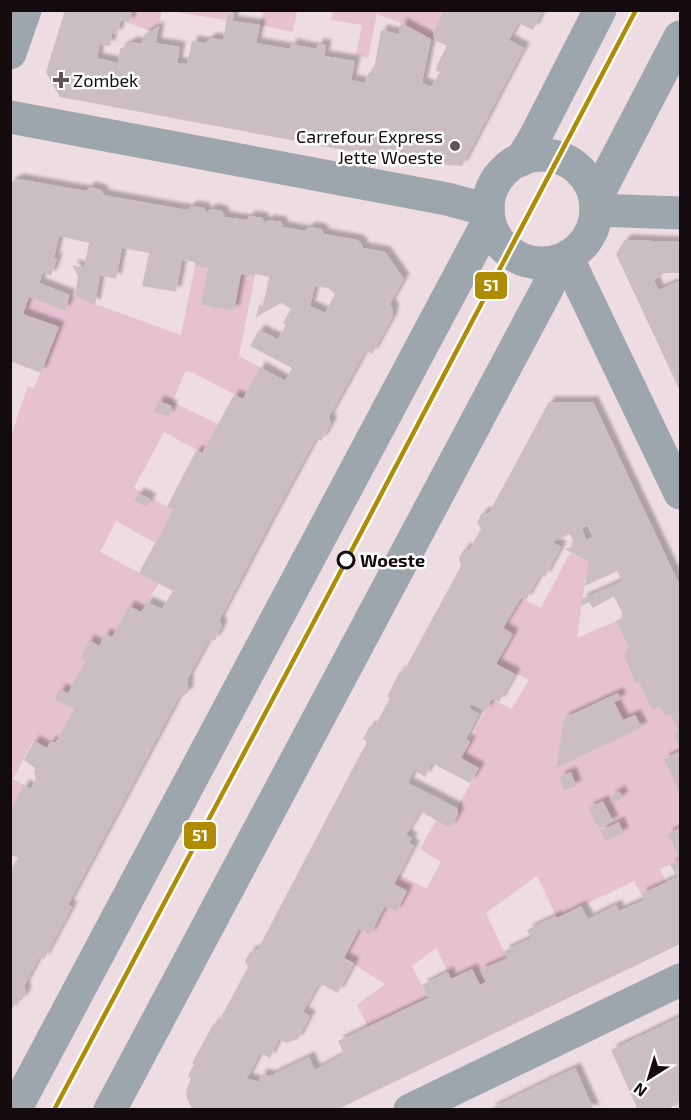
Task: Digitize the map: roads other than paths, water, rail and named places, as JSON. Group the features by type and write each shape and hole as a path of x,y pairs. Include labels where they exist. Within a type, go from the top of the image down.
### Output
{"street":[{"path":"10,53 25,10"},
{"path":"521,160 600,10"},
{"path":"595,205 681,37"},
{"path":"10,117 473,205 488,215 496,238 509,252 523,260 540,264 562,259 578,249 588,238 594,224 595,205 591,187 584,175 559,158 546,155 521,160 507,168 496,180 490,194 488,215 15,1110"},
{"path":"595,205 681,213"},
{"path":"562,259 681,493"},
{"path":"110,1110 562,259"},
{"path":"410,1110 681,980"}],"place":[{"name":"Zombek","path":"61,80"},
{"name":"Carrefour Express Jette Woeste","path":"455,146"},
{"name":"Woeste","path":"346,560"}]}
